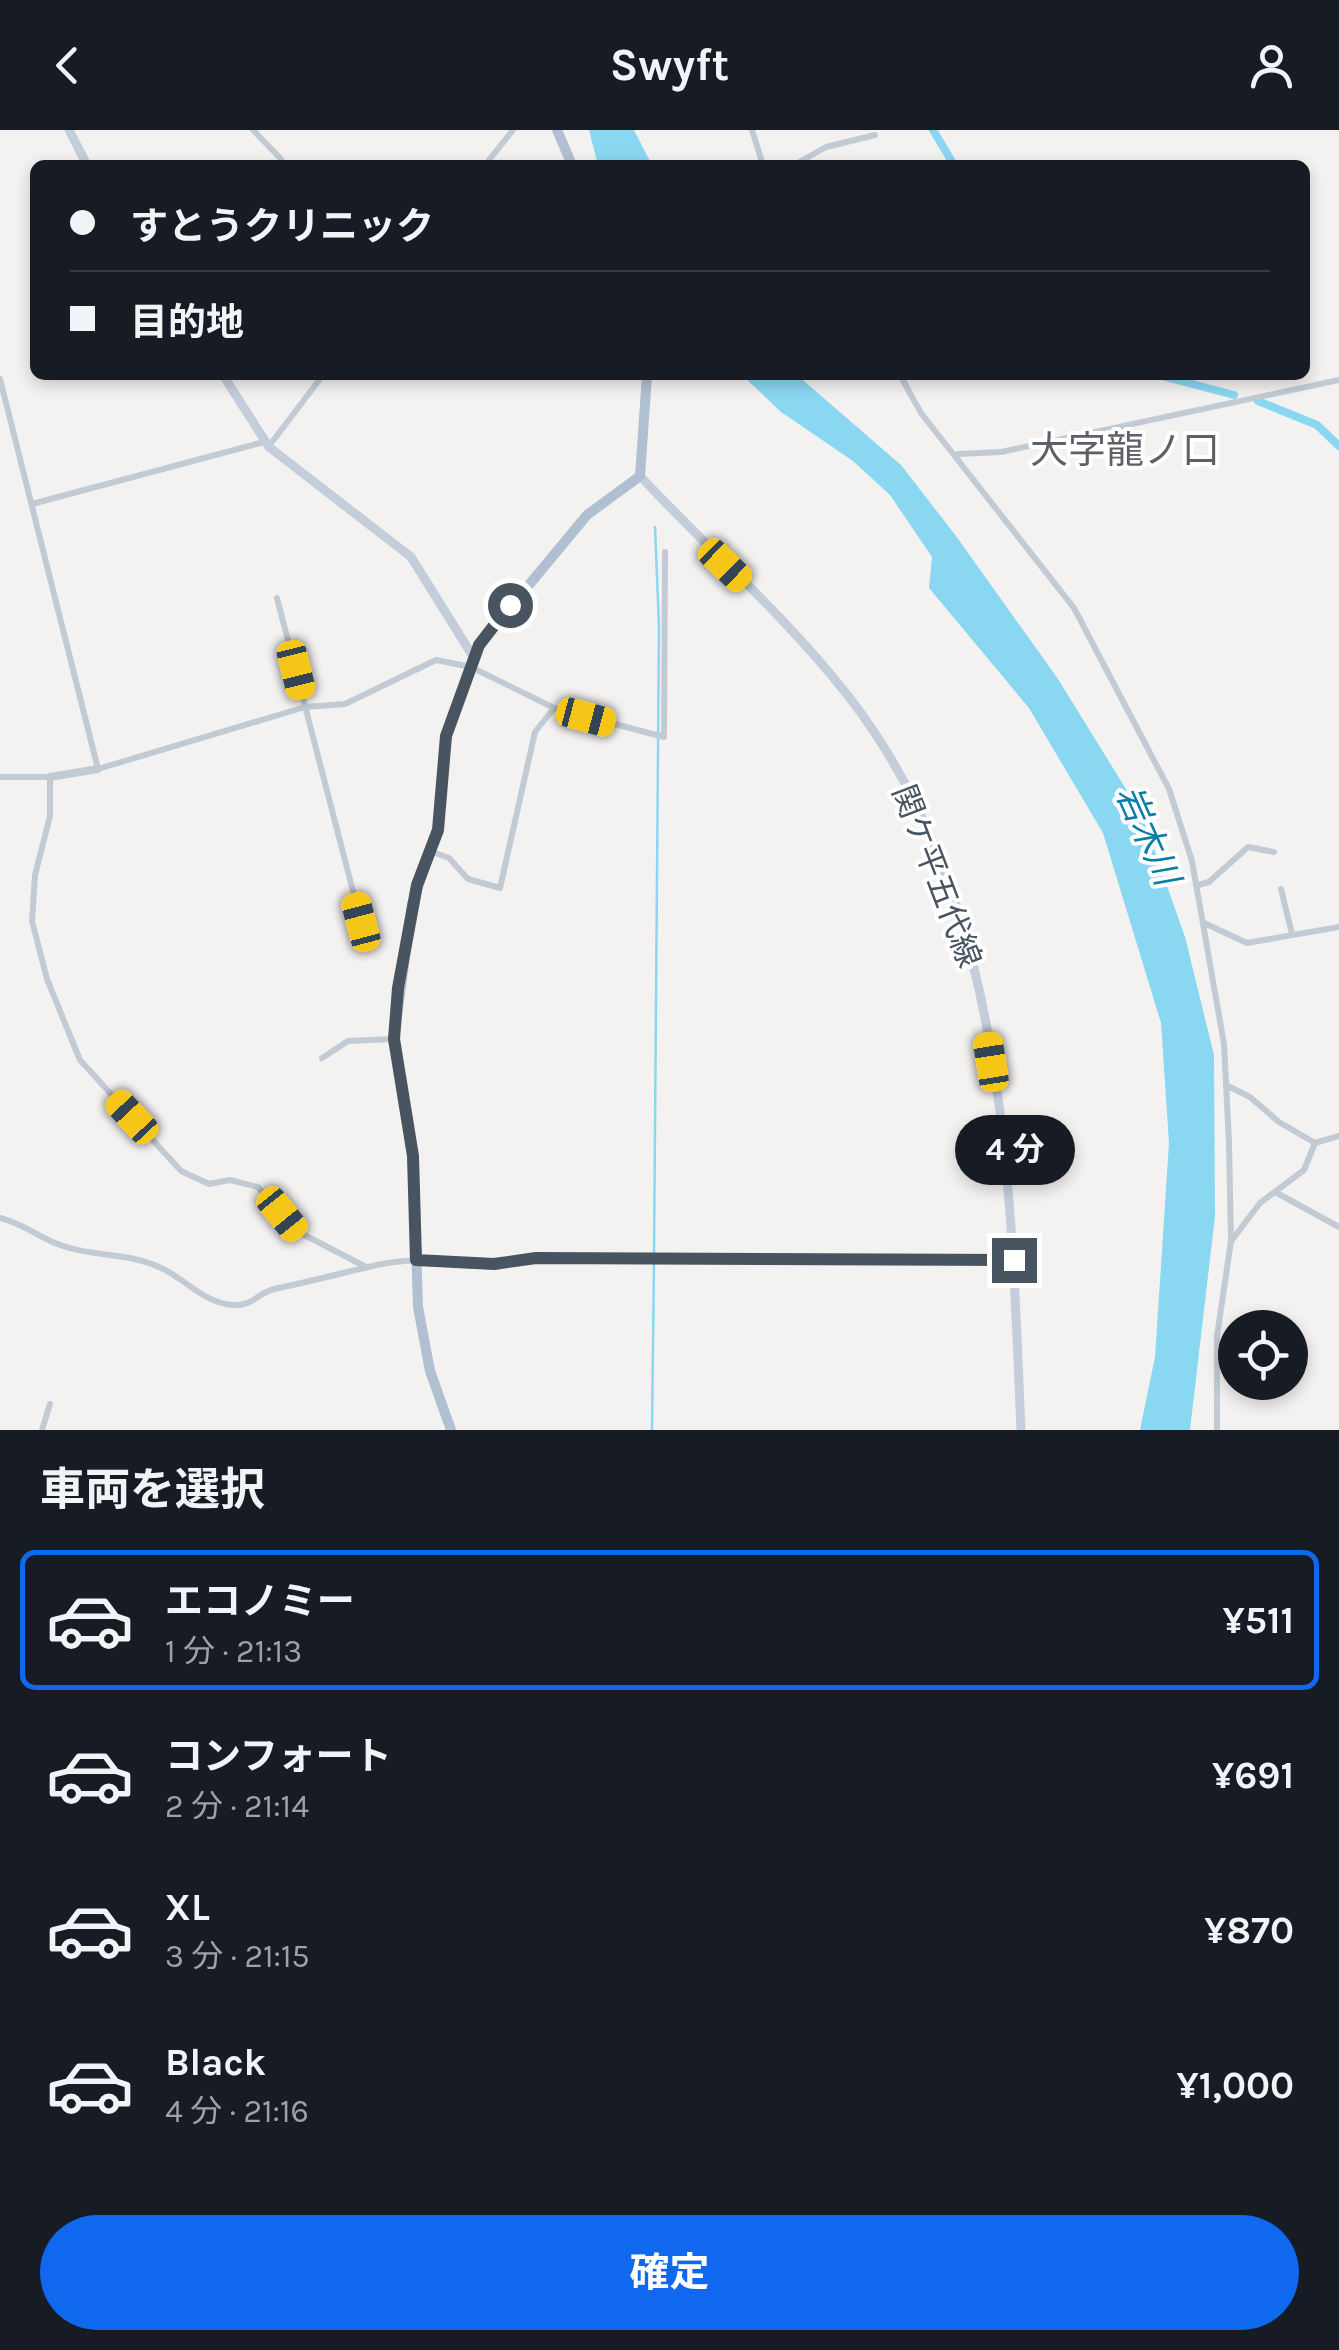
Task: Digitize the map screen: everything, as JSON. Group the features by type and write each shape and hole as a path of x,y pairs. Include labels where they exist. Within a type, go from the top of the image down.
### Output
{"main road":[{"path":"69,130 84,160"},
{"path":"558,130 570,160"},
{"path":"226,380 266,445 410,556 472,662"},
{"path":"451,1430 430,1371 418,1307 412,1144 394,1039 412,904 440,821 446,736 472,662 487,632 587,515 640,476 646,380"},
{"name":"関ケ平五代線","path":"640,476 782,620 849,698 902,777 958,917 978,988 1003,1118 1021,1430"}],"street":[{"path":"253,130 282,159"},
{"path":"489,160 513,130"},
{"path":"752,130 761,160"},
{"path":"803,160 826,147 875,136"},
{"path":"0,379 98,769"},
{"path":"32,504 266,445 318,380"},
{"path":"903,380 922,414 958,454 970,478 1074,608 1169,789 1198,885 1224,1044 1226,1085 1231,1241 1218,1315 1216,1430"},
{"path":"958,454 1001,452 1339,380"},
{"path":"0,777 50,776 98,769 305,707 344,704 430,661 472,662 554,708 664,737 665,552"},
{"path":"278,598 361,922"},
{"path":"430,852 449,858 468,879 500,888 536,732 554,708"},
{"path":"50,776 50,816 35,874 32,921 47,979 80,1060 181,1171 209,1184 230,1180 258,1187 295,1230 367,1268"},
{"path":"1198,885 1209,882 1248,847 1274,852"},
{"path":"1281,888 1292,934"},
{"path":"1204,923 1247,943 1339,927"},
{"path":"322,1058 348,1041 394,1039"},
{"path":"1226,1085 1250,1096 1279,1122 1315,1143 1339,1136"},
{"path":"1231,1241 1260,1203 1304,1170 1315,1143"},
{"path":"1276,1192 1339,1227"},
{"path":"0,1218 18,1222 54,1243 163,1268 197,1294 230,1305 256,1301 268,1291 416,1260 494,1264 536,1258 1014,1260"},
{"path":"42,1430 50,1404"}],"water":[{"path":"589,130 634,130 649,160 597,160"},
{"name":"岩木川","path":"747,380 803,380 901,465 1058,679 1142,815 1185,937 1214,1055 1215,1216 1190,1430 1140,1430 1155,1357 1169,1143 1161,1023 1103,833 1029,708 929,588 932,557 890,495 853,461 781,412"}],"waterway":[{"path":"933,130 951,160"},
{"path":"1177,380 1234,395"},
{"path":"1258,401 1317,425 1339,446"},
{"path":"654,1255 659,626 655,527"},
{"path":"652,1430 654,1263"}],"district":[{"name":"大字龍ノ口","path":"1125,450"}],"route":[{"path":"510,605 479,645 450,722 438,830 412,904 398,988 394,1039 413,1156 416,1260 463,1264 536,1258 1014,1260"}]}
